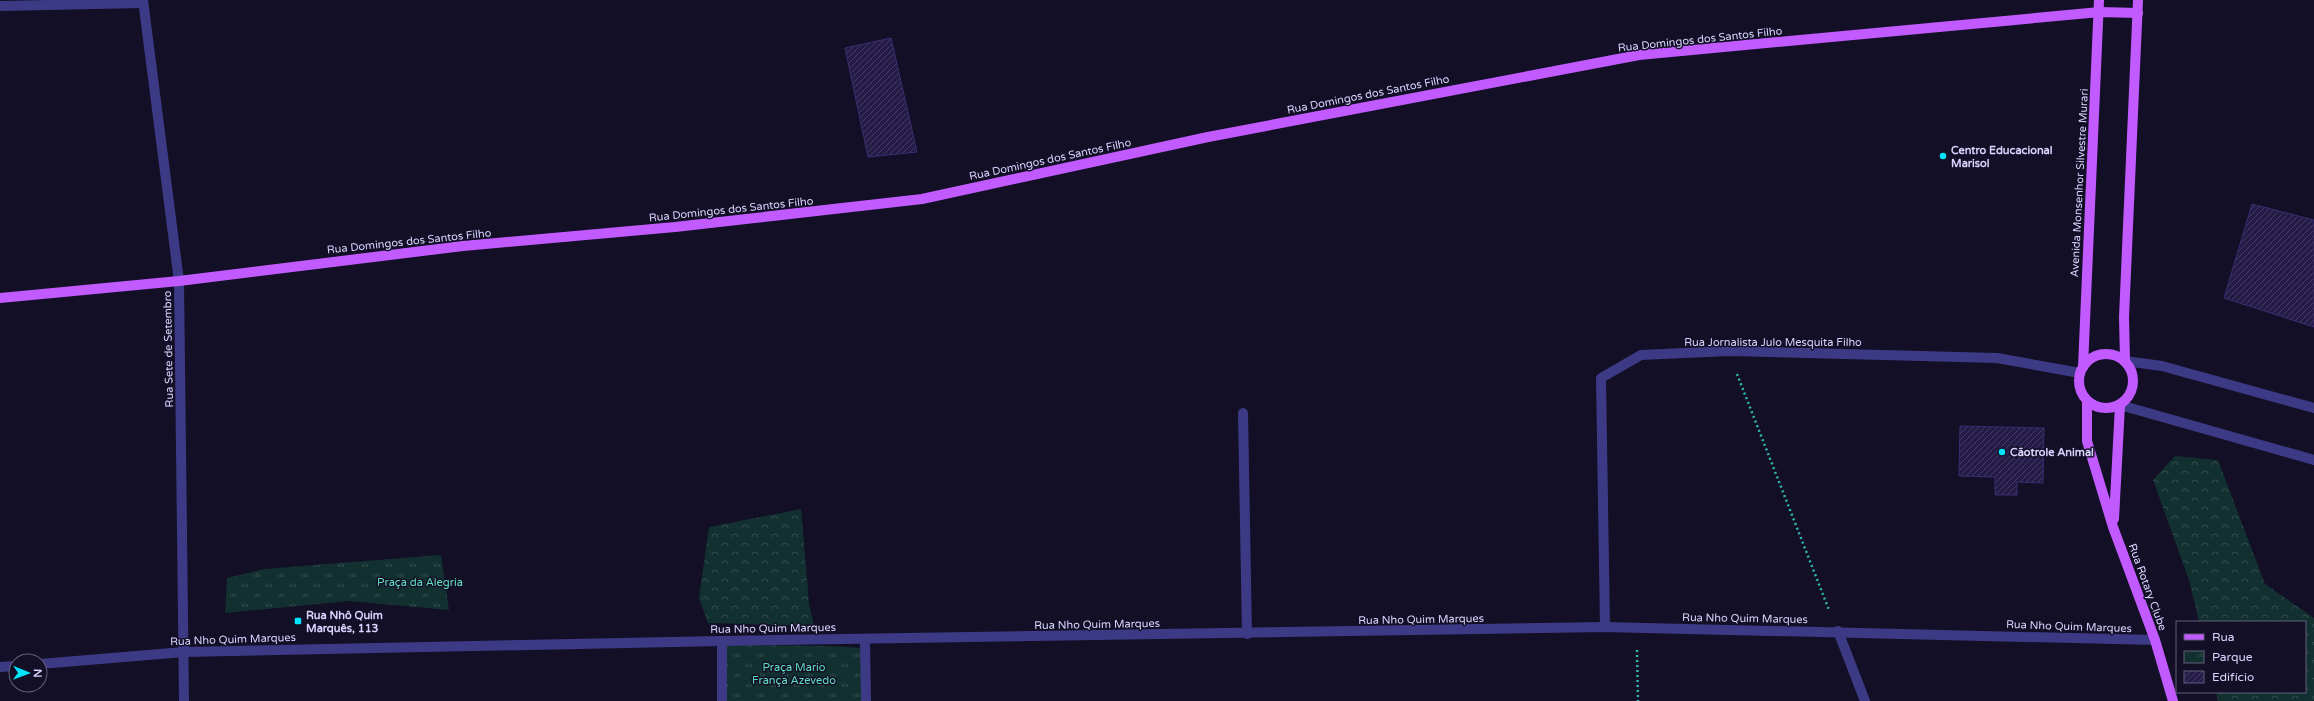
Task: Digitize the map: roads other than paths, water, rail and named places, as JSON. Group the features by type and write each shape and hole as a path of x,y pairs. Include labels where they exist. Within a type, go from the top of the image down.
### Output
{"main road":[{"name":"Avenida Monsenhor Silvestre Murari","path":"2087,401 2082,393 2079,383 2082,370 2100,0"},
{"path":"2125,361 2124,317 2138,0"},
{"name":"Rua Domingos dos Santos Filho","path":"0,298 180,281 462,246 683,226 922,199 1208,137 1639,55 2100,12 2138,13"},
{"path":"2082,370 2092,358 2103,354 2115,355 2125,361 2132,372 2133,384 2129,396 2120,405 2109,409 2097,407 2087,401"},
{"name":"Rua Rotary Clube","path":"2087,401 2087,441 2113,527 2155,640 2173,701"},
{"name":"Rua Rotary Clube","path":"2113,527 2120,405"}],"street":[{"path":"0,6 143,1"},
{"name":"Rua Sete de Setembro","path":"143,1 180,281 184,701"},
{"name":"Rua Jornalista Julo Mesquita Filho","path":"1605,627 1601,378 1641,355 1728,351 1997,358 2082,370"},
{"path":"2125,361 2162,366 2314,408"},
{"path":"2120,405 2314,460"},
{"path":"1243,413 1247,634"},
{"name":"Rua Nho Quim Marques","path":"48,663 184,652 722,641 1247,634 1605,627 1838,631 2155,640"},
{"path":"1838,631 1865,701"},
{"path":"865,640 866,701"},
{"path":"722,641 722,701"}],"place":[{"name":"Centro Educacional Marisol","path":"1943,156"},
{"name":"Cãotrole Animal","path":"2002,452"},
{"name":"Rua Nhô Quim Marquês, 113","path":"298,621"}],"park label":[{"name":"Praça da Alegria","path":"420,582"},
{"name":"Praça Mario França Azevedo","path":"794,673"}]}
